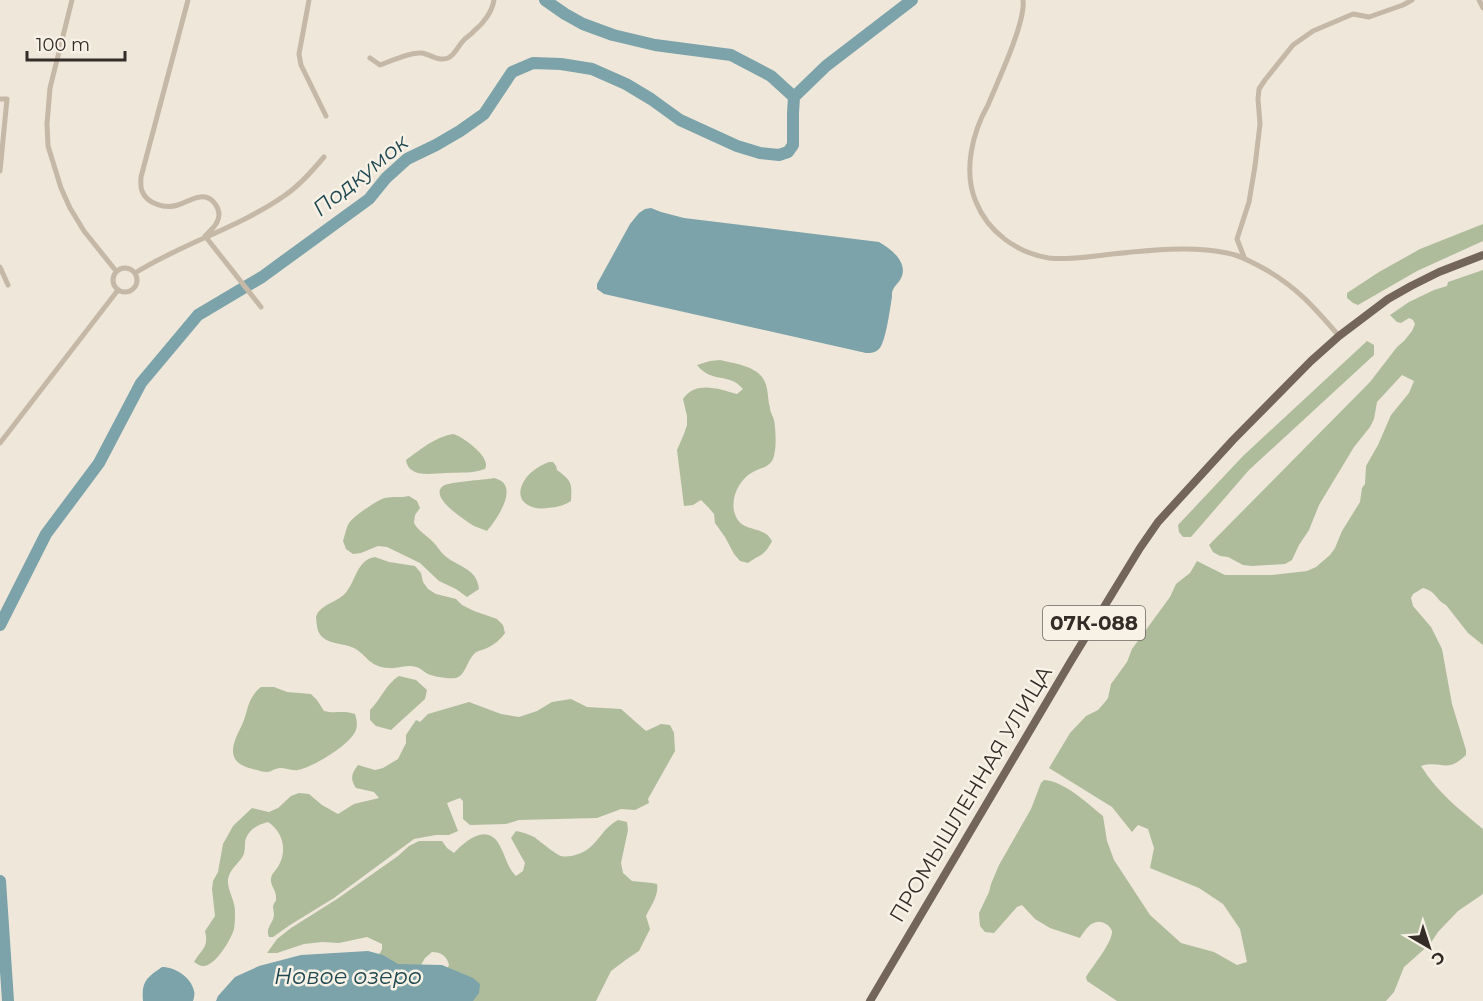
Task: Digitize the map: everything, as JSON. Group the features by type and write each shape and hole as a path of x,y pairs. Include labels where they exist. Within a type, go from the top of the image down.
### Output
{"main road":[{"name":"07К-088","path":"1339,336 1388,299 1411,286 1483,255"},
{"name":"ПРОМЫШЛЕННАЯ УЛИЦА","path":"870,1001 1065,670 1158,522 1198,477 1311,361 1339,336"}],"street":[{"path":"72,0 50,88 48,146 70,208 84,231 116,271"},
{"path":"188,0 141,177 141,186 143,194 149,200 167,207 177,206 200,197 209,198 216,205 219,213 217,223 205,236"},
{"path":"309,0 300,54 301,64 326,116"},
{"path":"370,58 380,64 422,53 439,60 449,58 458,50 463,40 486,18 494,0"},
{"path":"1023,0 1024,4 1014,40 980,122 970,165 975,199 980,212 990,226 1015,246 1048,258 1190,249 1244,257 1294,288 1339,336"},
{"path":"1244,257 1238,239 1249,202 1255,166 1260,124 1259,89 1293,45 1313,30 1353,14 1369,17 1412,0"},
{"path":"1479,0 1483,8"},
{"path":"0,99 7,99 0,171"},
{"path":"135,273 156,260 230,226 285,195 309,175 324,157"},
{"path":"205,236 261,307"},
{"path":"0,267 8,285"},
{"path":"126,268 135,273 137,281 134,288 126,292 118,290 113,285 112,281 116,271 126,268"},
{"path":"0,442 118,290"}],"green space":[{"path":"1483,224 1483,241 1417,271 1358,305 1347,298 1347,293 1420,249"},
{"path":"1483,270 1483,645 1468,633 1446,605 1431,592 1423,588 1411,598 1413,606 1431,627 1442,649 1452,704 1466,750 1466,755 1454,764 1421,766 1442,793 1483,829 1483,894 1458,911 1430,944 1404,967 1394,992 1386,1001 1117,1001 1087,981 1086,977 1106,948 1111,936 1112,930 1106,924 1094,923 1080,938 1050,928 1035,919 1022,905 1017,907 994,933 985,932 980,926 979,913 999,865 1031,809 1044,780 1067,788 1103,816 1107,841 1114,860 1150,915 1181,943 1214,952 1237,965 1247,962 1240,929 1223,904 1199,888 1150,868 1154,848 1148,829 1138,825 1132,832 1112,807 1049,768 1070,733 1086,716 1098,710 1108,698 1111,684 1127,662 1132,649 1170,597 1176,584 1190,573 1197,561 1225,575 1272,575 1307,571 1316,567 1330,555 1360,502 1362,488 1365,484 1366,466 1391,415 1409,393 1414,381 1402,375 1377,402 1370,427 1354,447 1319,505 1309,530 1292,560 1285,564 1243,565 1213,552 1209,545 1370,382 1412,331 1415,324 1413,320 1409,318 1401,323 1390,315 1409,302 1447,286 1448,282"},
{"path":"1367,341 1374,345 1374,355 1249,470 1191,537 1183,537 1178,525 1243,456"},
{"path":"720,360 749,368 762,377 767,388 770,410 775,424 776,435 772,461 744,479 738,488 733,505 739,522 766,534 772,541 764,552 748,563 740,561 734,554 715,523 714,514 701,500 693,505 684,506 677,450 687,425 683,399 688,393 701,388 715,388 737,394 743,389 732,381 703,371 697,365"},
{"path":"453,434 467,441 482,455 486,464 485,469 471,472 425,474 408,467 406,460 434,441"},
{"path":"553,462 557,470 570,483 571,501 560,506 534,508 521,498 522,485 531,473"},
{"path":"494,478 502,481 507,494 497,518 487,531 474,526 457,514 440,496 440,491 446,485"},
{"path":"409,496 417,501 420,508 415,515 416,526 443,554 474,576 479,589 467,597 439,581 420,563 387,547 378,546 353,554 346,549 343,541 349,523 356,516 381,499"},
{"path":"375,557 389,562 415,566 428,589 436,594 456,599 474,611 497,619 503,625 505,633 492,645 475,653 462,674 456,678 431,675 413,666 392,668 377,666 354,648 326,640 317,626 318,613 344,595 364,562"},
{"path":"399,676 416,680 427,690 425,699 391,730 376,726 370,720 370,710"},
{"path":"261,687 274,687 287,692 311,694 324,711 355,714 357,728 351,738 338,749 304,768 295,770 278,768 267,772 244,766 235,758 233,747 250,701"},
{"path":"571,699 587,707 621,709 646,731 661,724 670,725 674,733 675,751 648,799 649,803 635,810 621,809 597,818 519,820 506,824 470,825 463,819 463,801 460,798 447,803 458,831 449,835 414,839 334,898 273,937 269,937 268,934 276,901 271,878 280,863 283,846 277,830 268,822 262,824 248,835 243,856 229,875 229,887 235,911 234,929 229,940 212,963 202,966 194,962 204,948 205,931 215,916 212,889 223,844 233,826 252,808 269,812 299,793 309,794 338,814 354,804 379,798 374,792 356,788 352,779 354,771 358,765 375,770 383,768 398,759 406,743 406,735 416,720 420,722 428,714 469,702 501,714 519,717 537,711 552,702"},
{"path":"618,820 627,822 628,830 621,863 623,873 632,881 657,884 657,892 646,916 650,929 639,951 611,971 596,1001 444,1001 443,977 449,965 443,955 432,952 425,958 413,979 363,970 382,949 382,944 367,937 339,943 304,944 277,953 267,953 277,939 291,928 337,899 419,841 442,841 454,853 471,839 483,834 489,835 500,846 516,876 523,871 525,863 511,838 516,831 534,837 558,855 568,856 588,849"}],"water":[{"path":"651,208 684,218 879,242 900,260 903,270 901,279 893,290 884,339 879,349 866,353 604,294 597,289 597,284 630,224 639,213"},
{"name":"Новое озеро","path":"368,951 383,955 398,964 442,965 473,978 480,984 479,993 473,1001 216,1001 235,977 259,966 301,955"},
{"path":"162,967 177,971 190,981 194,992 193,1001 143,1001 146,981"}],"waterway":[{"path":"545,0 583,24 613,35 655,45 731,55 771,76 794,97"},
{"name":"Подкумок","path":"0,625 46,534 99,463 141,383 198,315 262,277 369,199 386,178 407,159 460,131 484,114 512,72 533,63 561,64 592,69 626,84 680,120 737,146 760,153 779,155 788,152 793,145 794,97 826,66 912,0"},
{"name":"Подкумок","path":"0,881 8,1001"}]}
